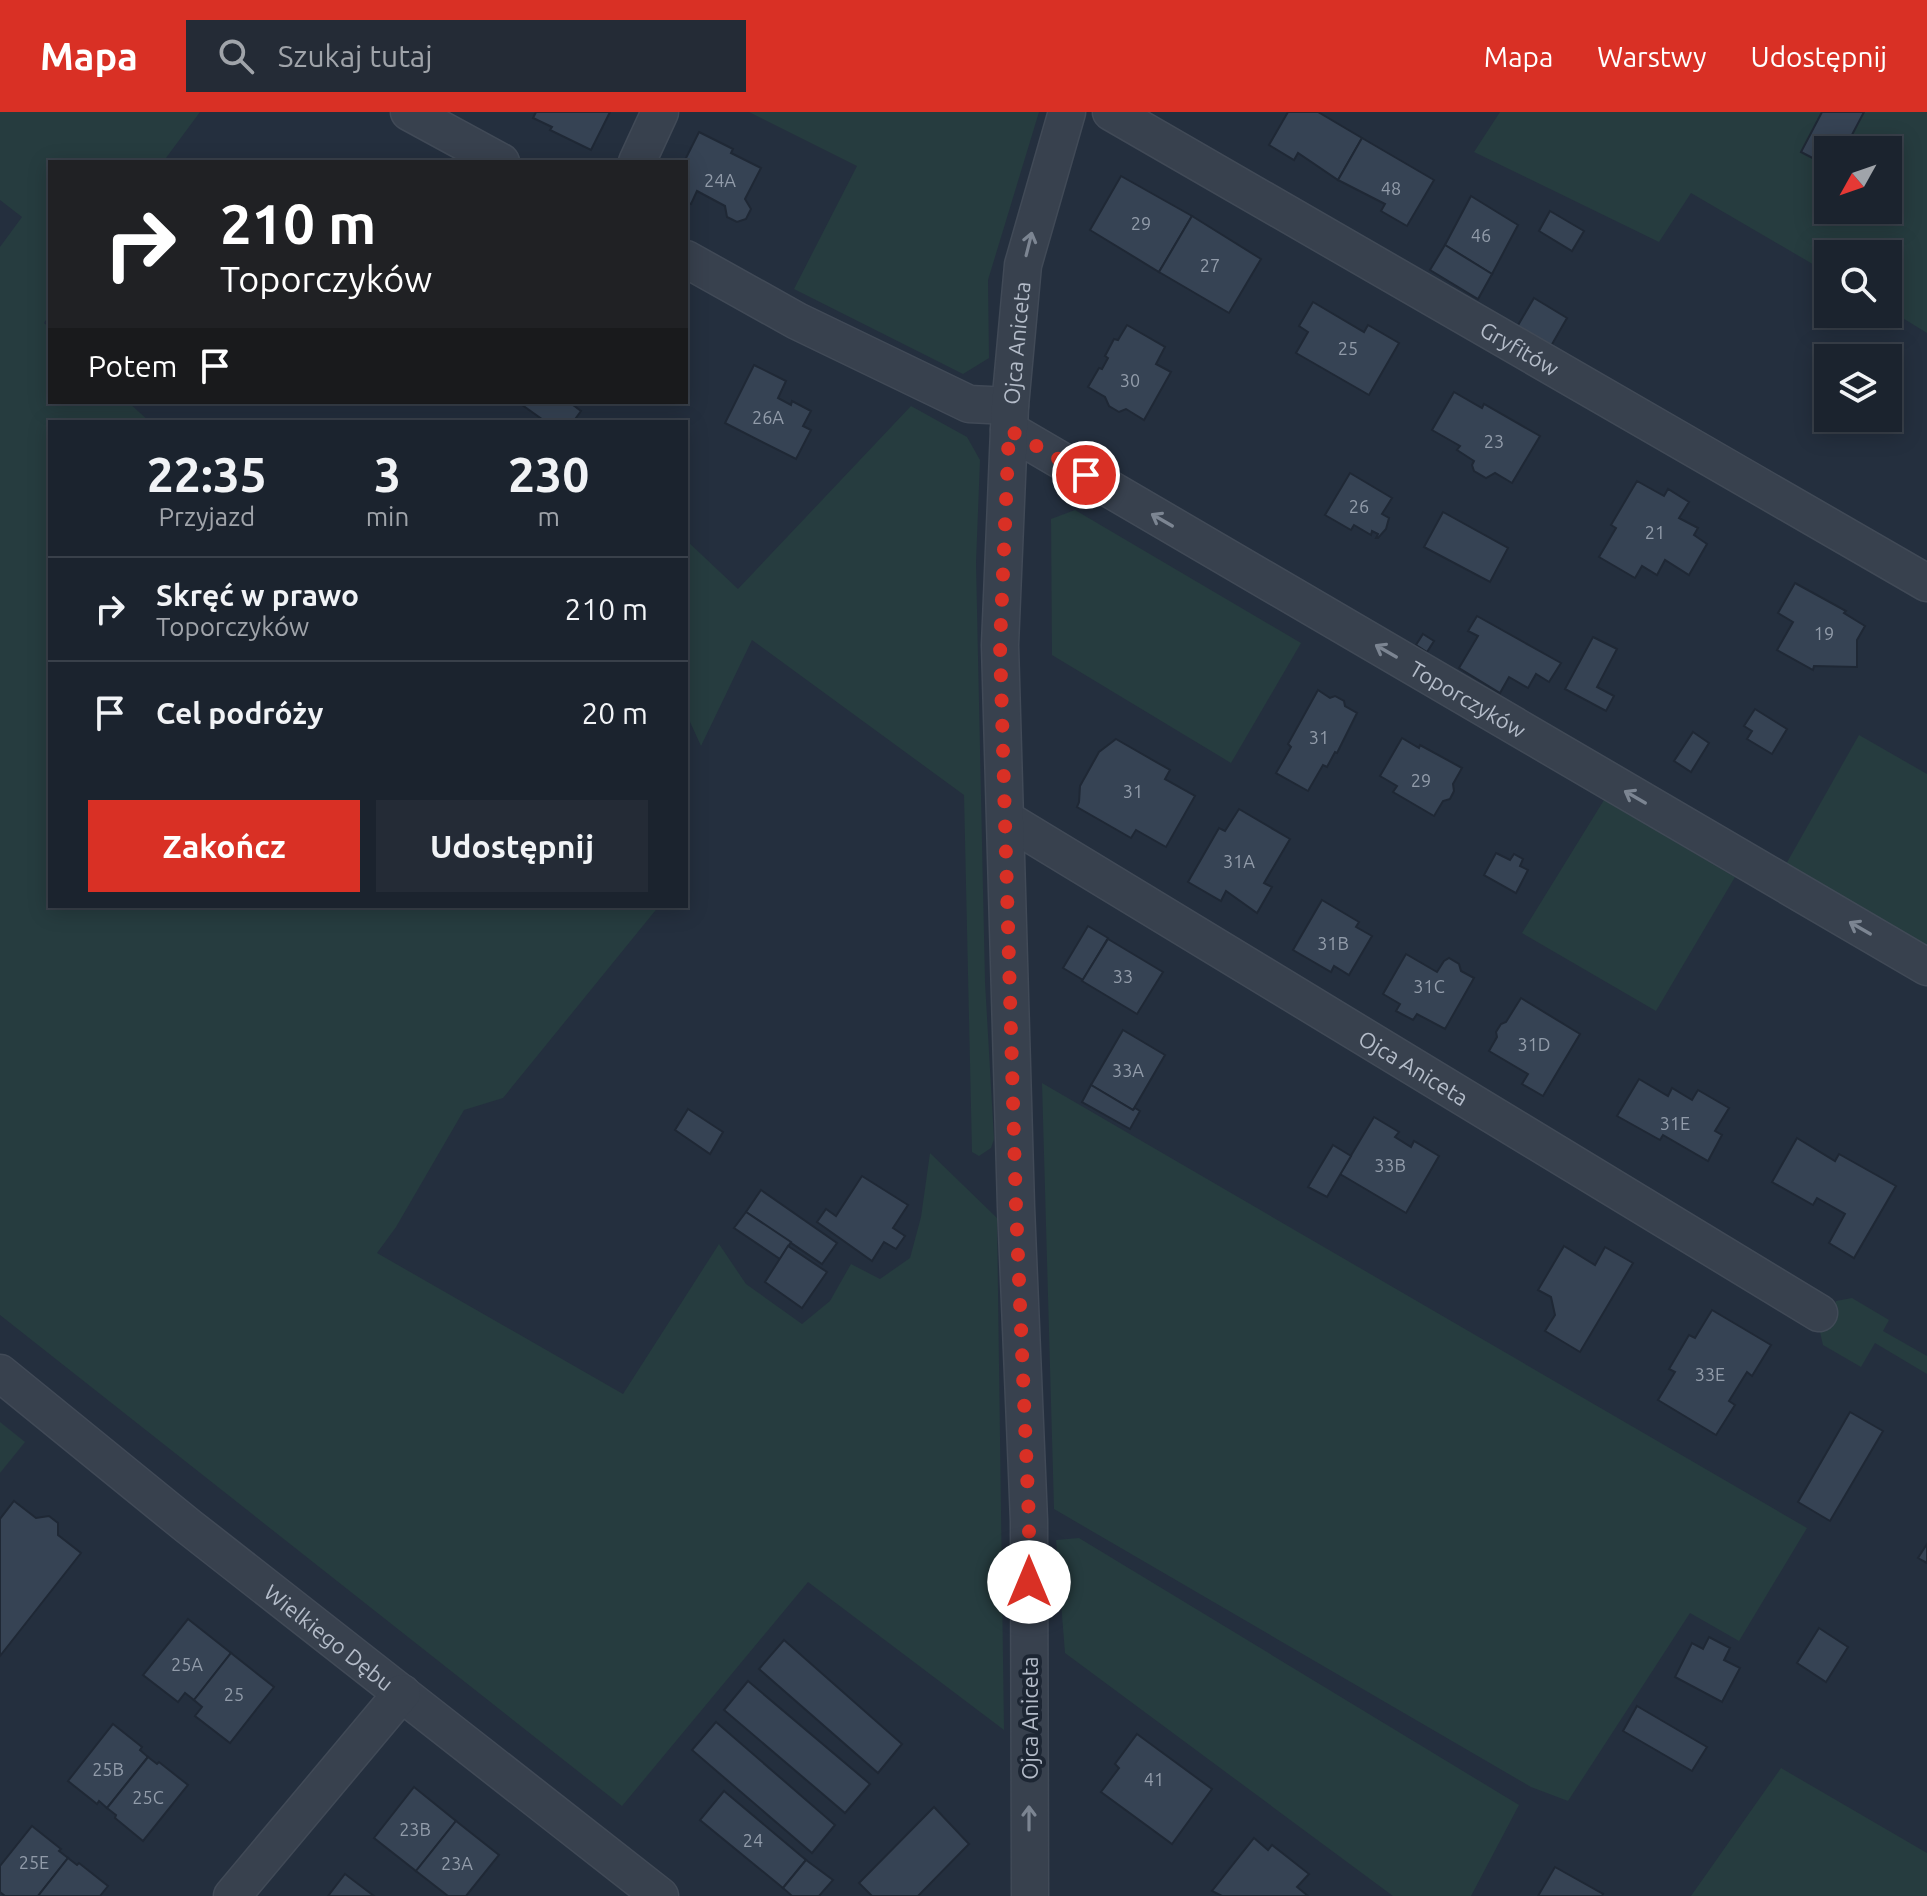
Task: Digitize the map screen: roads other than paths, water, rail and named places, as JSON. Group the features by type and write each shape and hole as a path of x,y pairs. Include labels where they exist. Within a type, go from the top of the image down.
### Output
{"street":[{"path":"409,112 497,160"},
{"path":"638,160 660,112"},
{"name":"Ojca Aniceta","path":"1030,1896 1029,1521 1016,1207 1000,645 1009,418 1023,265 1067,112"},
{"name":"Gryfitów","path":"1111,112 1927,583"},
{"path":"688,260 797,321 969,404 1009,418"},
{"name":"Toporczyków","path":"1009,418 1927,967"},
{"name":"Ojca Aniceta","path":"1007,820 1819,1313"},
{"name":"Wielkiego Dębu","path":"0,1373 188,1526 660,1896"},
{"path":"232,1896 402,1693"}]}
